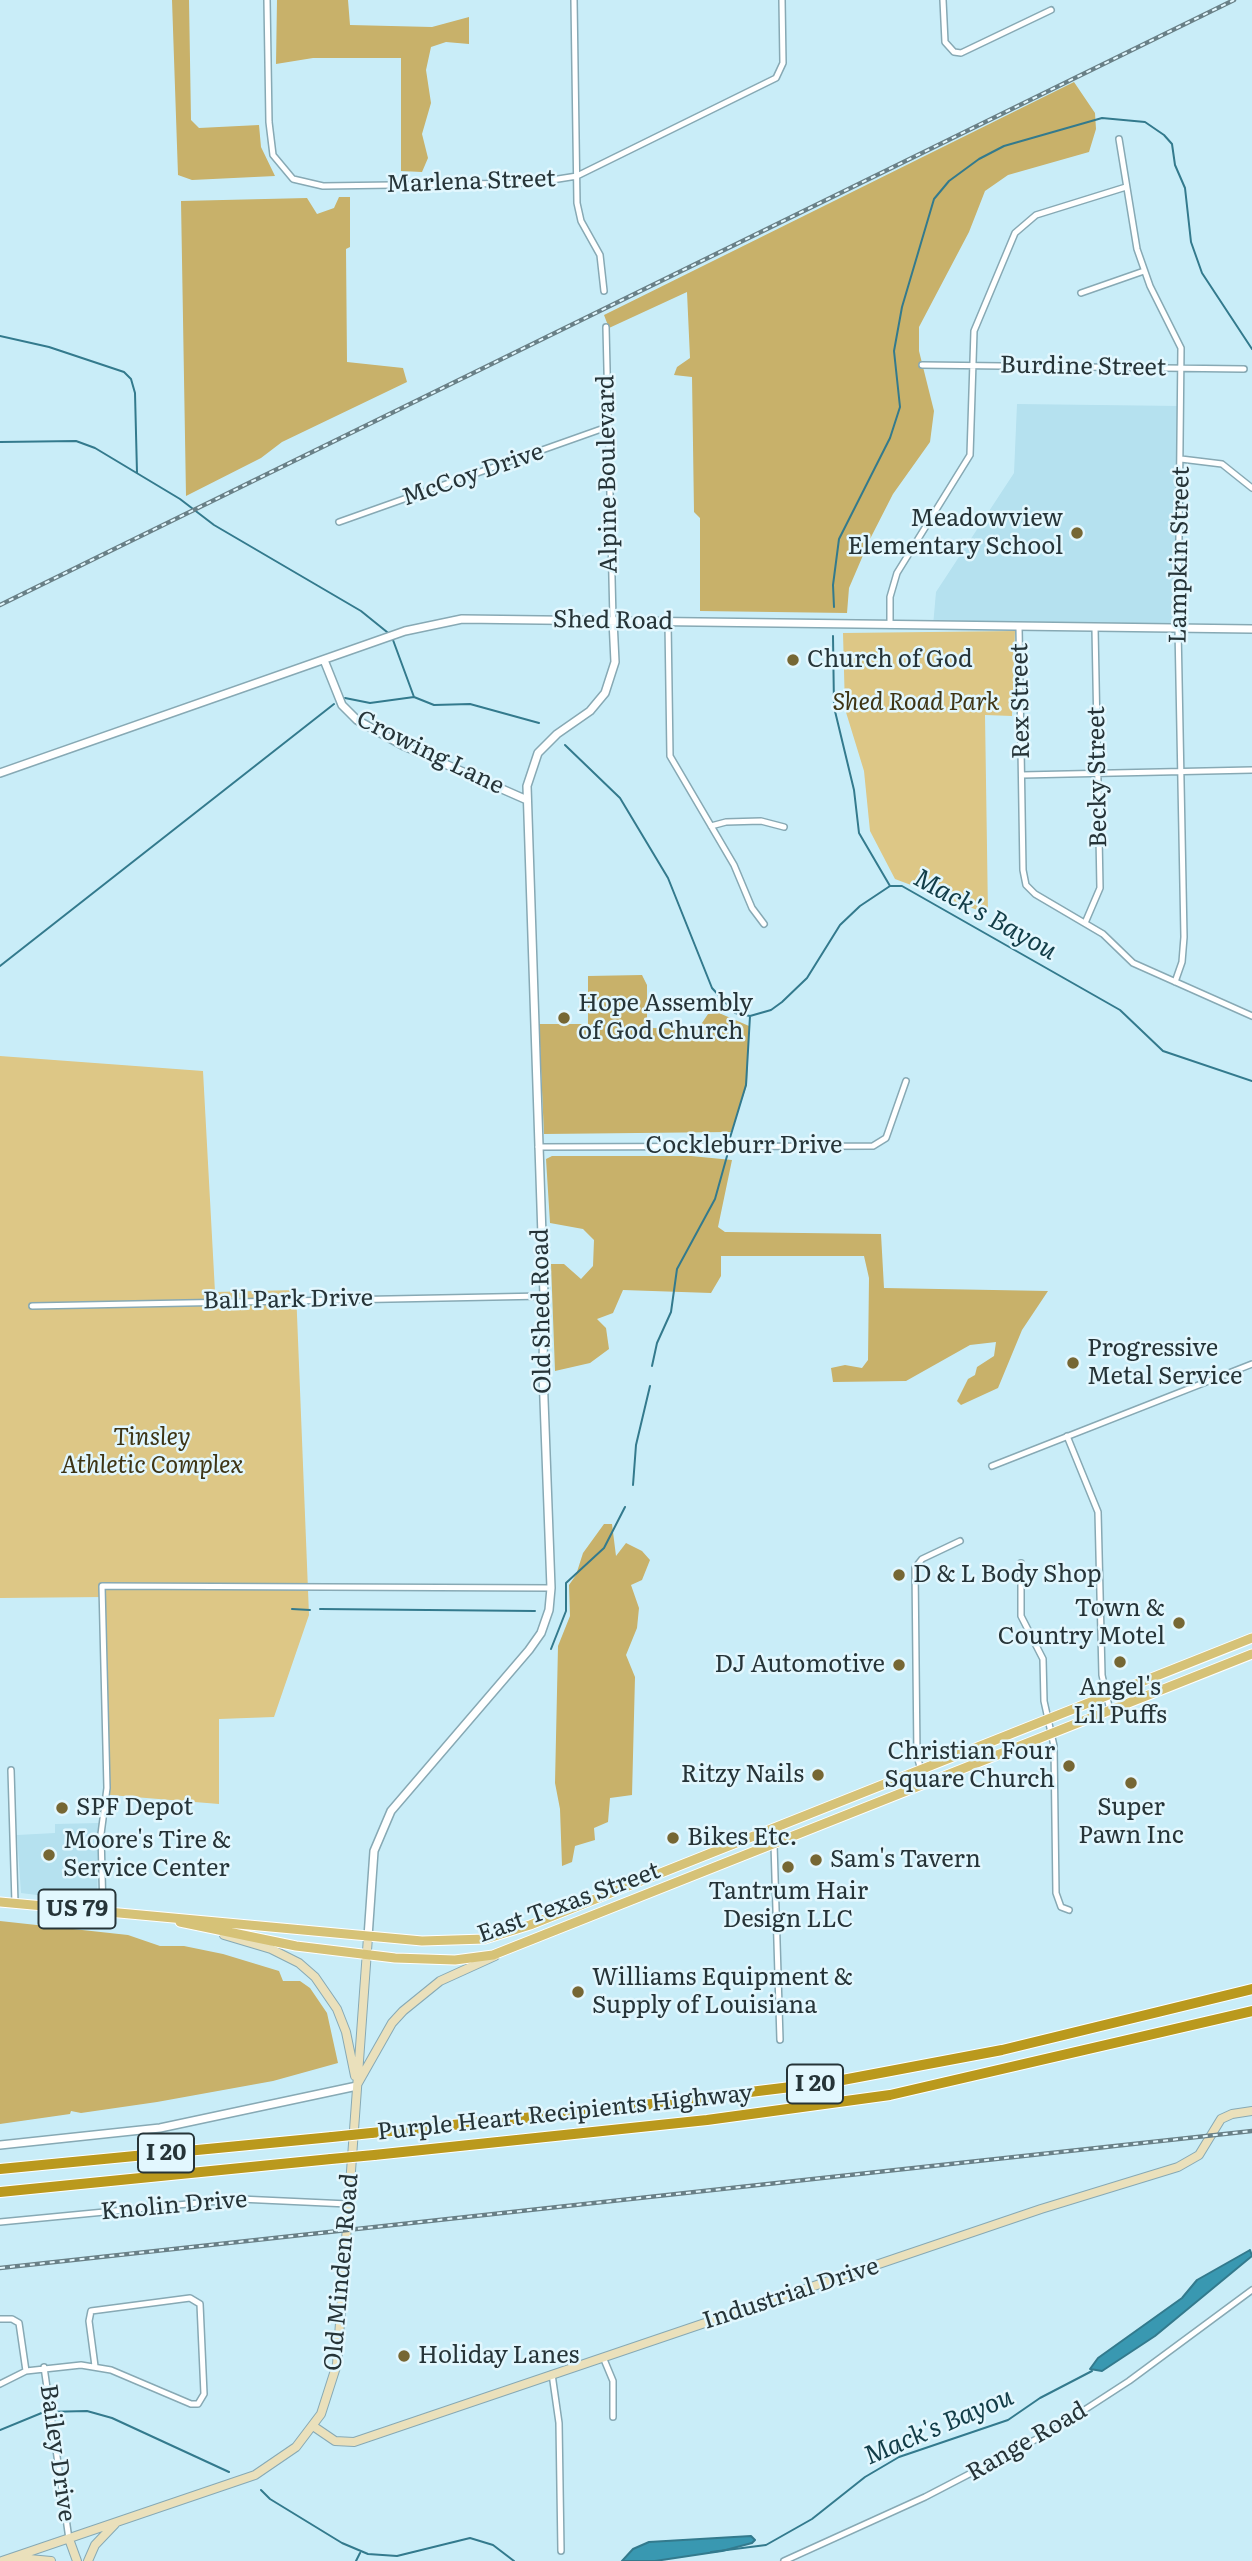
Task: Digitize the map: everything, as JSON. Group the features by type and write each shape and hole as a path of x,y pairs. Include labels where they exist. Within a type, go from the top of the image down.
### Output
{"highway":[{"name":"Purple Heart Recipients Highway","path":"0,2169 594,2111 832,2082 1002,2050 1252,1989"},
{"name":"Purple Heart Recipients Highway","path":"0,2192 707,2120 890,2095 1252,2011"}],"main road":[{"name":"East Texas Street","path":"0,1902 154,1917 193,1918 368,1937 472,1941 497,1936 1252,1638"},
{"name":"East Texas Street","path":"154,1917 296,1946 415,1961 455,1961 493,1955 560,1931 1252,1654"},
{"path":"186,1923 271,1949 299,1963 315,1977 331,1997 342,2021 357,2086"},
{"name":"Old Minden Road","path":"2,2561 260,2473 289,2453 313,2426 327,2401 336,2372 368,1937"},
{"path":"357,2086 392,2023 423,1993 461,1970 524,1945"},
{"name":"Industrial Drive","path":"313,2426 335,2441 349,2443 1041,2209 1184,2165 1202,2152 1221,2119 1232,2113 1252,2111"},
{"path":"88,2561 96,2543 117,2522"},
{"path":"69,2539 76,2561"},
{"path":"12,2558 51,2561"}],"street":[{"name":"Marlena Street","path":"267,0 271,143 278,164 293,179 309,185 334,186 533,183 577,176 776,78 783,63 782,0"},
{"path":"574,0 579,212 600,255 604,291"},
{"path":"943,0 945,42 954,52 961,53 1051,10"},
{"name":"Lampkin Street","path":"1119,139 1143,271 1179,339 1182,369 1178,628 1184,952 1175,982"},
{"path":"890,625 890,597 897,573 968,461 973,438 973,365 977,321 1021,226 1036,215 1126,187"},
{"path":"1081,292 1143,271"},
{"name":"Alpine Boulevard","path":"606,327 613,620"},
{"name":"Burdine Street","path":"922,365 1244,369"},
{"name":"McCoy Drive","path":"339,522 607,427"},
{"path":"1181,459 1222,464 1252,488"},
{"name":"Shed Road","path":"0,773 405,631 442,622 481,619 613,620 1252,629"},
{"name":"Old Shed Road","path":"368,1937 371,1869 385,1822 398,1801 541,1633 551,1588 542,1373 544,1296 527,780 538,753 557,734 590,711 605,693 615,662 613,620"},
{"path":"668,622 667,727 670,756 734,865 751,908 764,924"},
{"name":"Rex Street","path":"1019,626 1024,881 1035,894 1085,923"},
{"name":"Becky Street","path":"1085,923 1100,888 1095,628"},
{"name":"Crowing Lane","path":"324,660 342,705 357,720 404,746 527,800"},
{"path":"1023,775 1252,769"},
{"path":"710,826 726,822 761,821 784,827"},
{"path":"1085,923 1102,934 1133,963 1252,1016"},
{"name":"Cockleburr Drive","path":"538,1147 873,1146 886,1138 906,1080"},
{"name":"Ball Park Drive","path":"32,1306 544,1296"},
{"path":"992,1466 1252,1364"},
{"path":"1067,1436 1098,1513 1104,1696 1110,1711"},
{"path":"925,1784 920,1769 915,1567 922,1559 960,1541"},
{"path":"1021,1563 1021,1616 1024,1626 1041,1651 1044,1701 1053,1734 1056,1893 1061,1907 1069,1910"},
{"path":"103,1912 101,1834 107,1788 102,1586 551,1588"},
{"path":"1161,1673 1168,1688"},
{"path":"11,1770 15,1903"},
{"path":"825,1807 831,1822"},
{"path":"770,1829 775,1844 776,1979 780,2040"},
{"path":"687,1862 693,1877"},
{"path":"553,1915 560,1931"},
{"path":"0,2146 153,2129 357,2086"},
{"name":"Knolin Drive","path":"0,2222 240,2199 348,2204"},
{"name":"Range Road","path":"784,2561 925,2497 1052,2431 1129,2381 1252,2290"},
{"path":"0,2384 26,2371 44,2367 70,2364 95,2366 191,2404 198,2404 204,2394 201,2309 197,2301 190,2298 97,2309 90,2314 95,2366"},
{"path":"0,2319 15,2319 19,2326 26,2371"},
{"path":"603,2357 613,2381 613,2417"},
{"name":"Bailey Drive","path":"44,2367 69,2539"},
{"path":"552,2374 559,2423 561,2551"}],"shaded area":[{"path":"172,0 189,0 191,120 199,128 259,125 261,147 275,176 192,180 178,175"},
{"path":"277,0 348,0 350,25 432,27 469,17 469,44 446,42 431,47 426,70 431,103 422,134 428,158 422,172 401,171 401,58 313,58 276,64"},
{"path":"1074,82 1095,113 1096,129 1089,152 1008,175 985,191 969,232 919,327 919,351 934,411 930,442 893,494 870,539 849,588 847,613 700,611 700,518 694,512 692,377 674,375 677,367 690,358 687,292 609,328 604,315"},
{"path":"339,197 350,197 350,247 346,249 347,362 403,368 407,382 282,442 261,458 186,496 181,201 307,198 317,214 334,208"},
{"name":"Meadowview Elementary School","path":"1017,404 1181,406 1178,628 933,626 936,592 1014,473"},
{"path":"642,975 647,985 647,1026 698,1029 708,1014 719,1013 749,1026 747,1085 731,1132 544,1134 539,1024 588,1024 588,976"},
{"path":"552,1156 691,1156 732,1160 718,1227 725,1232 881,1234 884,1288 1048,1291 1022,1330 998,1388 961,1405 957,1401 968,1379 975,1375 977,1367 994,1356 996,1342 970,1345 906,1381 833,1382 831,1368 845,1365 862,1368 868,1360 869,1278 864,1256 721,1256 721,1276 711,1293 623,1290 613,1313 597,1319 606,1328 609,1349 590,1363 555,1371 551,1264 564,1264 581,1279 593,1266 594,1240 583,1229 550,1223 546,1159"},
{"path":"604,1524 612,1524 616,1556 626,1543 642,1551 650,1560 642,1580 631,1585 639,1608 637,1628 626,1655 635,1677 632,1795 610,1798 608,1822 594,1828 595,1840 575,1846 572,1862 562,1866 560,1809 555,1783 558,1646 570,1616 569,1585 576,1575 583,1553"},
{"path":"99,1823 97,1900 91,1902 21,1893 17,1835 55,1833 55,1824"},
{"path":"0,1921 128,1935 160,1946 184,1946 223,1954 279,1971 283,1981 300,1981 310,1988 327,2013 338,2063 273,2081 157,2102 81,2113 71,2111 70,2114 0,2124"}],"green space":[{"name":"Shed Road Park","path":"1015,631 1012,716 985,715 988,914 895,879 870,831 864,771 845,709 843,633"},
{"name":"Tinsley Athletic Complex","path":"0,1056 203,1071 215,1292 296,1290 309,1615 274,1717 219,1719 219,1804 110,1795 105,1597 0,1598"}],"water":[{"path":"1250,2250 1252,2256 1155,2336 1102,2371 1090,2369 1098,2358 1182,2298 1197,2280"},
{"path":"751,2536 755,2540 752,2543 722,2551 655,2561 622,2561 633,2549 649,2542"}],"waterway":[{"name":"Mack's Bayou","path":"834,607 833,585 839,539 890,438 900,407 894,351 902,307 934,199 949,181 979,159 1004,146 1102,118 1145,122 1164,135 1172,144 1175,165 1185,188 1191,242 1202,273 1252,349"},
{"path":"0,336 49,347 124,372 131,379 135,393 137,473"},
{"path":"0,442 76,441 95,448 180,499 214,525 361,611 387,632"},
{"name":"Mack's Bayou","path":"833,636 834,707 854,790 859,833 890,886 902,886 1120,1010 1163,1051 1252,1081"},
{"path":"393,640 414,697"},
{"path":"345,698 370,703 414,697 434,705 470,704 539,723"},
{"path":"0,966 334,704"},
{"path":"565,745 620,798 668,878 712,988 735,1013 750,1016 771,1010 782,1002 807,978 840,925 860,906 890,886"},
{"path":"729,1141 746,1085 750,1016"},
{"path":"652,1366 657,1343 671,1312 677,1269 715,1199 727,1156"},
{"path":"633,1485 636,1445 650,1386"},
{"path":"551,1649 566,1611 566,1583 604,1548 625,1507"},
{"path":"292,1609 310,1610"},
{"path":"320,1609 535,1611"},
{"name":"Mack's Bayou","path":"711,2552 766,2545 812,2519 865,2477 899,2457 1008,2420 1040,2398 1092,2371"},
{"path":"0,2430 44,2412 87,2411 112,2418 229,2472"},
{"path":"261,2490 270,2499 342,2543 368,2554 397,2556 470,2538 493,2545 514,2561"},
{"path":"356,2561 360,2553"}],"railway":[{"path":"0,605 1234,0"},
{"path":"0,2268 1252,2131"}],"place":[{"name":"Meadowview Elementary School","path":"1077,533"},
{"name":"Church of God","path":"793,660"},
{"name":"Hope Assembly of God Church","path":"564,1018"},
{"name":"Progressive Metal Service","path":"1073,1363"},
{"name":"D & L Body Shop","path":"899,1575"},
{"name":"Town & Country Motel","path":"1179,1623"},
{"name":"Angel's Lil Puffs","path":"1120,1662"},
{"name":"DJ Automotive","path":"899,1665"},
{"name":"Christian Four Square Church","path":"1069,1766"},
{"name":"Ritzy Nails","path":"818,1775"},
{"name":"Super Pawn Inc","path":"1131,1783"},
{"name":"SPF Depot","path":"62,1808"},
{"name":"Bikes Etc.","path":"673,1838"},
{"name":"Moore's Tire & Service Center","path":"49,1855"},
{"name":"Sam's Tavern","path":"816,1860"},
{"name":"Tantrum Hair Design LLC","path":"788,1867"},
{"name":"Williams Equipment & Supply of Louisiana","path":"578,1992"},
{"name":"Holiday Lanes","path":"404,2356"}]}
